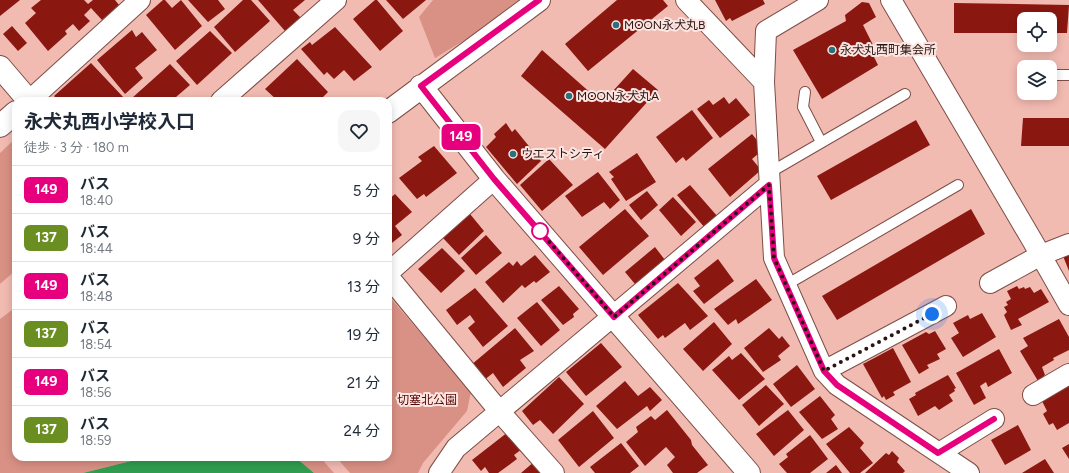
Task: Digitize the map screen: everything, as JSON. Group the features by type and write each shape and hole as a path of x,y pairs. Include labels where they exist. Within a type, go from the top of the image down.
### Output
{"street":[{"path":"33,97 140,0"},
{"path":"226,97 336,0"},
{"path":"392,109 539,0"},
{"path":"686,0 764,82"},
{"path":"818,0 766,31 764,82 774,258 824,371 837,385 969,473"},
{"path":"891,0 1041,255 1069,306"},
{"path":"0,68 25,97"},
{"path":"421,86 494,179 749,473"},
{"path":"0,126 12,116"},
{"path":"392,270 494,179"},
{"path":"440,473 456,448 614,317 769,179"},
{"path":"990,283 1041,255 1069,244"},
{"path":"392,279 500,412 554,473"},
{"path":"824,371 946,306"},
{"path":"1033,395 1069,374"},
{"path":"938,453 994,419"}],"lane":[{"path":"1057,75 1069,75"},
{"path":"805,92 803,107 821,142"},
{"path":"769,179 821,142 905,94"},
{"path":"786,285 958,185"}],"green space":[{"path":"433,0 519,0 470,37 435,58 419,17"},
{"path":"12,142 12,274 0,284 0,153"},
{"name":"切塞北公園","path":"392,300 471,392 467,411 423,463 418,473 350,473 340,461 392,461"},
{"path":"12,310 12,461 131,461 83,473 0,473 0,319"},
{"path":"300,461 324,461 334,473 314,473"}],"shaded area":[{"path":"131,461 300,461 314,473 83,473"}],"building":[{"path":"0,0 20,0 0,16"},
{"path":"41,0 84,0 88,4 93,0 115,0 119,5 102,20 91,8 84,15 90,21 79,31 73,24 65,31 67,34 48,51 25,23 36,13 31,8"},
{"path":"163,0 165,0 172,8 181,0 202,26 175,50 146,15"},
{"path":"188,0 218,0 225,9 208,22"},
{"path":"243,0 251,0 270,21 235,52 214,27"},
{"path":"258,0 305,0 293,10 301,18 285,31"},
{"path":"375,0 377,0 403,31 380,51 353,19"},
{"path":"386,0 426,0 403,19"},
{"name":"MOON永犬丸B","path":"617,0 663,0 668,6 588,71 565,44"},
{"path":"715,0 763,0 765,4 732,21 730,18 726,21"},
{"name":"永犬丸西町集会所","path":"862,2 869,3 876,17 863,25 874,47 871,51 878,65 822,99 793,50 846,21 845,15"},
{"path":"954,3 1069,5 1067,33 1057,33 1057,12 1017,12 1017,33 954,33"},
{"path":"12,26 27,43 18,51 3,34"},
{"path":"335,27 372,67 354,81 344,70 334,79 327,72 324,75 301,49 310,42 312,45"},
{"path":"132,30 136,37 142,32 157,50 135,68 143,78 125,94 97,60"},
{"path":"210,31 232,53 197,85 176,61"},
{"name":"MOON永犬丸A","path":"542,50 602,103 633,69 658,90 605,149 521,76"},
{"path":"297,59 328,92 323,97 274,97 265,89"},
{"path":"91,63 123,97 55,97 54,96"},
{"path":"170,64 190,85 176,97 133,97"},
{"path":"724,97 729,104 736,98 750,115 720,138 697,109 709,100 713,105"},
{"path":"692,110 713,138 686,161 683,157 676,163 656,137"},
{"path":"1023,118 1069,118 1069,146 1021,146"},
{"path":"916,120 930,145 831,200 817,176"},
{"name":"ウエストシティ","path":"506,123 512,132 515,129 541,161 517,184 486,147 496,137 494,134"},
{"path":"752,134 764,149 752,159 761,170 730,197 708,169"},
{"path":"434,146 457,173 426,197 424,194 417,199 399,178 422,161 418,157"},
{"path":"637,153 656,182 626,201 611,179 614,177 609,172"},
{"path":"549,159 573,185 542,211 520,185"},
{"path":"598,172 620,200 610,209 604,202 582,217 565,196"},
{"path":"690,185 718,217 705,228 677,195"},
{"path":"647,191 658,205 641,220 629,205"},
{"path":"395,194 412,212 395,226 402,235 392,243 392,197"},
{"path":"673,197 696,222 681,236 659,210"},
{"path":"625,209 649,236 603,275 579,247"},
{"path":"971,209 985,234 837,320 822,296"},
{"path":"470,214 484,231 459,255 443,238"},
{"path":"486,235 502,253 476,275 461,258"},
{"path":"655,247 665,260 635,284 625,272"},
{"path":"442,248 465,271 441,293 418,269"},
{"path":"1069,254 1069,271 1063,256"},
{"path":"535,255 550,272 536,283 534,281 525,288 522,285 503,303 485,282 509,262 513,266 517,261 521,266"},
{"path":"718,259 734,281 704,304 693,291 700,286 694,278"},
{"path":"756,279 772,300 738,324 736,319 728,325 714,309"},
{"path":"678,283 708,316 690,330 685,323 665,338 663,335 658,339 638,315"},
{"path":"559,286 579,309 573,314 574,317 563,325 541,300"},
{"path":"1017,286 1019,289 1030,287 1034,293 1041,289 1049,302 1018,319 1022,325 1011,330 1004,315 1007,312 1004,307 1008,305 1006,302 1011,299 1007,291"},
{"path":"475,288 508,326 483,347 468,328 475,322 470,315 457,325 446,310"},
{"path":"537,302 560,330 541,346 517,318"},
{"path":"982,313 996,337 963,357 951,338 959,333 953,323 968,315 970,319"},
{"path":"1059,319 1069,337 1069,350 1053,358 1054,360 1042,367 1045,375 1038,381 1020,351 1028,346 1023,338"},
{"path":"714,322 732,344 703,371 683,349"},
{"path":"515,328 534,351 520,360 526,368 503,387 493,373 483,381 471,365"},
{"path":"769,328 779,339 782,336 790,346 778,356 781,360 763,372 744,348"},
{"path":"935,331 946,349 937,354 940,359 927,365 929,368 919,374 902,345 926,332 929,334"},
{"path":"601,343 622,367 586,396 566,372"},
{"path":"893,348 911,382 893,392 895,395 886,400 884,396 882,398 863,364"},
{"path":"999,349 1012,373 988,387 986,382 980,386 986,398 974,405 956,373"},
{"path":"741,353 765,379 739,400 712,370 729,356 732,360"},
{"path":"797,365 815,389 791,407 773,384"},
{"path":"948,375 956,388 954,389 955,391 949,395 953,401 939,410 935,406 918,416 909,399 916,395 915,393"},
{"path":"559,377 584,404 553,434 540,420 533,425 522,411"},
{"path":"625,381 638,396 650,387 662,400 650,411 647,406 617,429 596,406"},
{"path":"766,385 784,404 759,426 742,405"},
{"path":"1069,386 1069,423 1057,430 1053,423 1049,425 1043,414 1047,411 1042,401"},
{"path":"820,396 835,415 831,419 838,429 822,439 799,412"},
{"path":"667,410 691,440 692,445 708,465 697,473 673,473 667,465 675,457 666,447 645,466 626,442 638,432 636,427 651,416 655,420"},
{"path":"788,410 804,430 774,456 756,434"},
{"path":"593,411 614,438 579,467 558,440"},
{"path":"1018,425 1031,450 1005,465 991,440"},
{"path":"849,427 864,443 860,448 873,463 860,473 850,473 826,444"},
{"path":"508,432 522,449 514,455 517,459 498,473 489,473 485,467 481,471 472,460"},
{"path":"810,435 828,459 810,473 787,473 779,464 788,457 786,454"},
{"path":"621,443 639,466 630,473 595,473 590,467"},
{"path":"1069,444 1069,459 1062,448"},
{"path":"892,451 899,458 897,462 905,471 903,473 865,473 886,453 889,455"},
{"path":"1045,459 1054,473 1022,473"},
{"path":"535,461 547,473 521,473"},
{"path":"836,465 842,473 826,473"}],"bus line":[{"name":"149","path":"539,0 421,86 494,179 614,317 769,185 774,258 824,371 837,385 938,453 994,419"}],"place":[{"name":"MOON永犬丸B","path":"616,25"},
{"name":"永犬丸西町集会所","path":"832,50"},
{"name":"MOON永犬丸A","path":"569,96"},
{"name":"ウエストシティ","path":"513,154"}],"route":[{"path":"540,231 614,317 769,185 774,258 824,371 932,314"}]}
